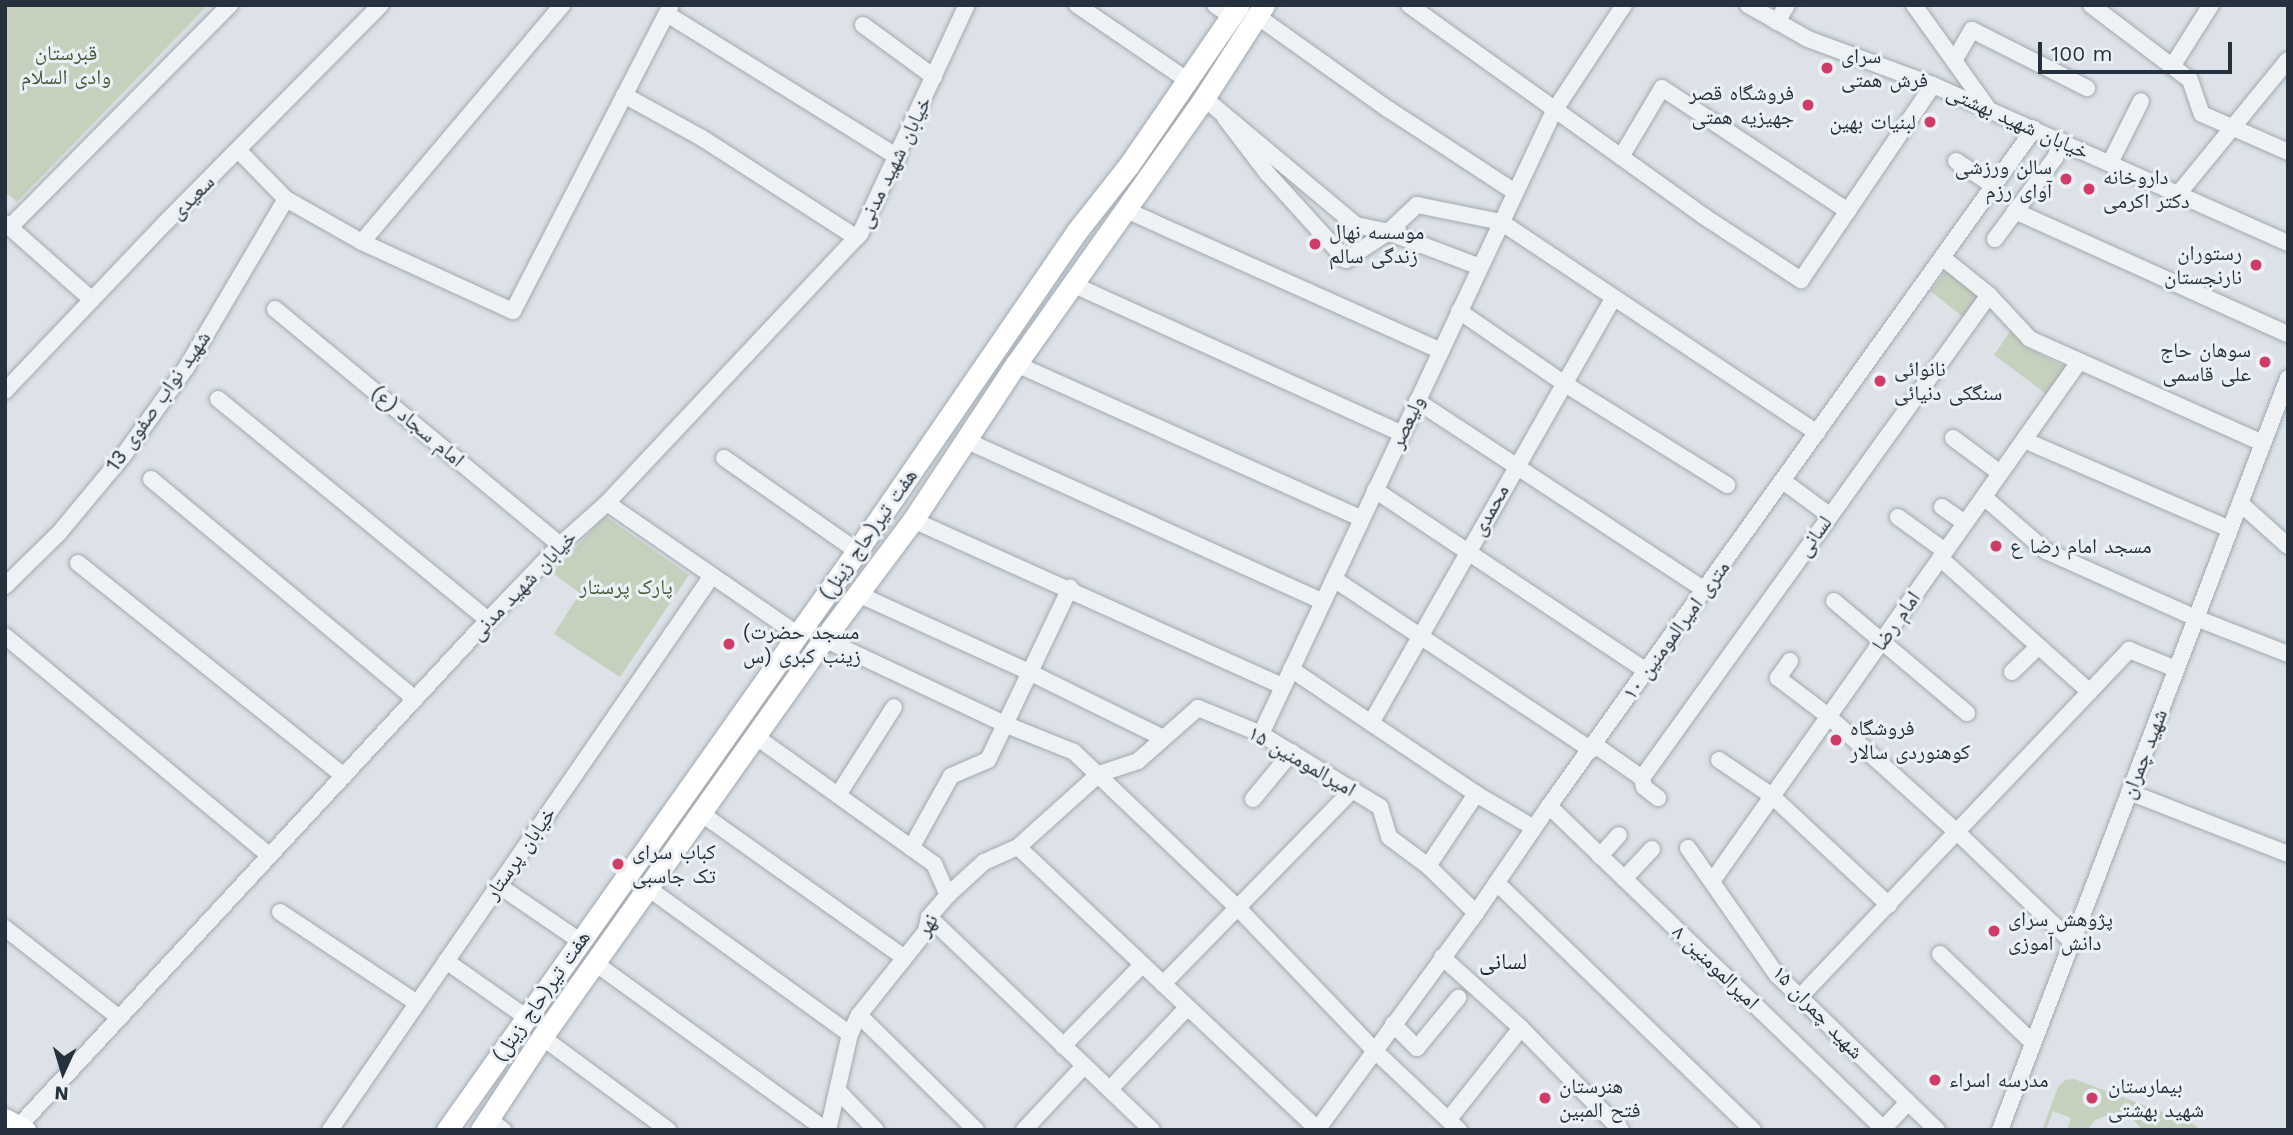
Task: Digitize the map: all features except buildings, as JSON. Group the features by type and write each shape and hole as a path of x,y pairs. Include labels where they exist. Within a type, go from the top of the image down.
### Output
{"main road":[{"name":"هفت تیر(حاج زینل)","path":"447,1130 857,551 1077,231 1241,10"},
{"name":"هفت تیر(حاج زینل)","path":"490,1126 542,1037 594,962 702,814 824,639 913,520 1072,284 1204,98 1241,10"}],"street":[{"path":"92,300 8,225 230,5"},
{"name":"سعیدی","path":"5,391 381,5"},
{"path":"362,242 562,5"},
{"name":"خیابان شهید مدنی","path":"16,1125 488,620 560,545 607,503 857,238 898,157 967,5"},
{"path":"1077,5 1187,80"},
{"path":"1409,5 1554,111 1801,280 1933,85"},
{"name":"ولیعصر","path":"1261,734 1554,111 1625,5"},
{"name":"خیابان شهید بهشتی","path":"1748,5 1808,39 1933,85 2288,243"},
{"path":"1777,22 1787,5"},
{"path":"1914,5 1988,109"},
{"path":"2091,5 2190,80 2202,114 2231,130 2288,152"},
{"path":"2173,65 2211,5"},
{"path":"238,150 286,199 362,242 513,311 669,10 898,157"},
{"path":"1241,10 1515,192"},
{"path":"863,25 934,77"},
{"path":"1954,61 1972,30 2087,88"},
{"path":"2179,194 2288,60"},
{"path":"1621,157 1662,88 1848,211"},
{"path":"625,95 702,138 857,238"},
{"path":"1204,98 1356,225 1388,232 1480,267"},
{"path":"2110,163 2141,102"},
{"path":"1225,118 1268,174 1346,260 1388,232 1417,205 1502,222 1613,299 1817,433"},
{"name":"۱۰ متری امیرالمومنین","path":"1317,1130 1476,913 1549,806 2034,129"},
{"path":"1995,239 2054,158 2062,141"},
{"path":"1956,162 1994,186"},
{"name":"شهید نواب صفوی 13","path":"5,586 59,533 123,456 186,368 286,199"},
{"path":"1126,210 1441,351"},
{"path":"2015,211 2288,334"},
{"path":"1943,258 1989,295 2030,339 2263,443"},
{"path":"1072,284 1402,434"},
{"name":"لسانی","path":"1642,778 1989,295"},
{"name":"محمدی","path":"1371,723 1515,466 1613,299"},
{"name":"امام سجاد (ع)","path":"275,309 560,545"},
{"path":"1459,311 1565,384 1727,485"},
{"name":"امام رضا","path":"1713,880 2079,362"},
{"path":"1017,364 1362,519"},
{"name":"شهید چمران","path":"2000,1130 2288,378"},
{"path":"218,399 488,620"},
{"path":"1417,401 1705,590"},
{"path":"1953,438 2000,473"},
{"path":"965,440 1323,602"},
{"path":"2024,440 2230,529"},
{"path":"724,458 857,551"},
{"path":"151,479 415,699"},
{"path":"1783,481 1829,515"},
{"path":"1375,490 1646,671"},
{"path":"1984,497 2046,551 2196,618 2288,654"},
{"path":"607,503 797,634"},
{"path":"2240,503 2288,546"},
{"path":"1942,507 1965,523"},
{"path":"1898,517 2090,692"},
{"path":"913,520 1070,588 1283,686"},
{"path":"78,562 344,776"},
{"name":"خیابان پرستار","path":"330,1130 710,576"},
{"path":"1334,579 1419,638 1642,778 1644,788 1658,798"},
{"path":"911,848 951,776 988,760 1070,588"},
{"path":"858,594 1029,672 1163,738"},
{"path":"1834,601 1883,639 1967,713"},
{"path":"5,636 270,856"},
{"path":"824,639 1007,725 1074,752 1237,907 1374,1050 1454,1124 1521,1028"},
{"path":"2012,673 2039,646"},
{"path":"1799,998 2129,650 2176,669"},
{"path":"1790,661 1778,678 1828,716 1958,832 2072,942"},
{"path":"1292,668 1476,794 1534,828"},
{"path":"838,795 894,707"},
{"name":"امیرالمومنین ۱۵","path":"1098,774 1138,761 1198,708 1261,734 1380,807 1389,837 1428,866 1476,913"},
{"path":"755,736 934,864 948,895"},
{"path":"1252,799 1292,752"},
{"path":"1719,760 1772,796 1889,905"},
{"name":"نهر","path":"827,1130 839,1092 850,1034 859,1015 926,931 929,917 948,895 984,862 1018,847 1098,774"},
{"path":"1163,984 1353,789"},
{"path":"2129,792 2288,854"},
{"path":"1428,866 1476,794"},
{"name":"امیرالمومنین ۸","path":"1549,806 1883,1129"},
{"path":"702,814 904,957"},
{"path":"1600,856 1619,835"},
{"path":"1018,847 1317,1130"},
{"name":"شهید چمران ۱۵","path":"1688,848 1713,880 1777,975 1937,1130"},
{"path":"1624,879 1652,849"},
{"path":"1497,883 1753,1130"},
{"path":"498,886 580,941"},
{"path":"648,888 850,1034"},
{"path":"280,912 417,1003"},
{"path":"929,917 1152,1130"},
{"path":"5,928 118,1017"},
{"path":"1940,954 2033,1043"},
{"path":"1442,957 1521,1028 1621,1130"},
{"path":"446,961 526,1017"},
{"path":"594,962 827,1130"},
{"path":"1063,1046 1142,965"},
{"path":"1393,1024 1417,1048 1458,998"},
{"path":"1110,1090 1188,1008"},
{"path":"859,1015 976,1130"},
{"path":"542,1037 668,1130"},
{"path":"1024,1130 1084,1066"},
{"path":"839,1092 876,1130"},
{"path":"1883,1129 1908,1102"}],"green space":[{"name":"قبرستان وادی السلام","path":"5,5 208,5 17,202 5,192"},
{"path":"1947,270 1981,296 1964,318 1930,291"},
{"path":"2011,330 2029,349 2065,367 2049,396 1994,355"},
{"name":"پارک پرستار","path":"605,516 689,575 620,677 554,634 580,593 552,573"},
{"path":"2074,1079 2192,1123 2201,1130 2142,1130 2132,1118 2114,1113 2095,1120 2087,1130 2067,1130 2071,1118 2053,1111 2046,1130 2042,1130 2058,1087 2065,1080"}],"place":[{"name":"سرای فرش همتی","path":"1827,68"},
{"name":"فروشگاه قصر جهیزیه همتی","path":"1808,105"},
{"name":"لبنیات بهین","path":"1930,122"},
{"name":"سالن ورزشی آوای رزم","path":"2066,179"},
{"name":"داروخانه دکتر اکرمی","path":"2089,189"},
{"name":"موسسه نهال زندگی سالم","path":"1315,244"},
{"name":"رستوران نارنجستان","path":"2256,265"},
{"name":"سوهان حاج علی قاسمی","path":"2265,362"},
{"name":"نانوائی سنگکی دنیائی","path":"1880,381"},
{"name":"مسجد امام رضا ع","path":"1996,546"},
{"name":"(مسجد حضرت زینب کبری (س","path":"729,644"},
{"name":"فروشگاه کوهنوردی سالار","path":"1836,740"},
{"name":"کباب سرای تک جاسبی","path":"618,864"},
{"name":"پژوهش سرای دانش آموزی","path":"1994,931"},
{"name":"مدرسه اسراء","path":"1935,1080"},
{"name":"هنرستان فتح المبین","path":"1545,1098"},
{"name":"بیمارستان شهید بهشتی","path":"2092,1098"}],"district":[{"name":"لسانی","path":"1503,962"}]}
